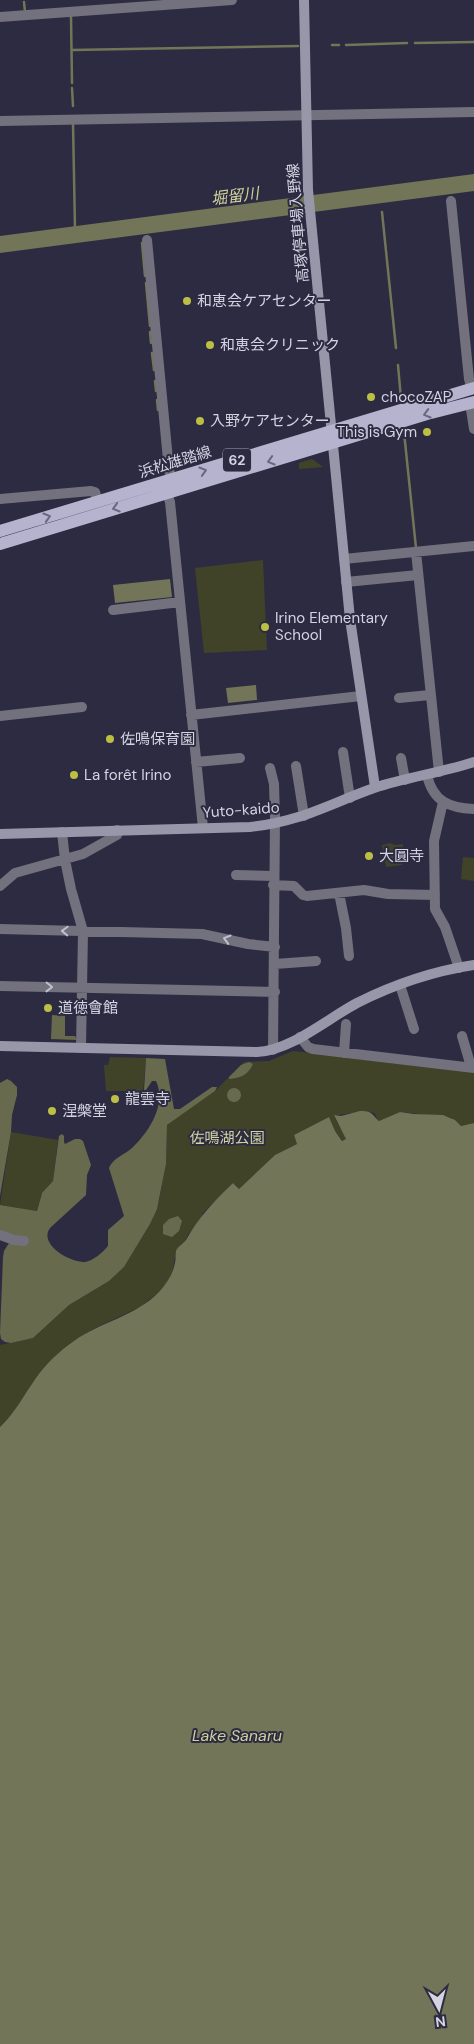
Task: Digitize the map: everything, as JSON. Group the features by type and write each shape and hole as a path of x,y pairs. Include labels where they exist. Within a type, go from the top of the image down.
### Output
{"main road":[{"name":"浜松雄踏線","path":"0,544 167,493 333,437 472,395"},
{"name":"浜松雄踏線","path":"0,531 172,480 333,437"}],"street":[{"path":"0,17 232,0"},
{"name":"高塚停車場入野線","path":"304,0 308,190 346,582 361,696 376,787"},
{"path":"0,121 474,112"},
{"path":"451,201 474,429"},
{"path":"147,240 169,470 172,480"},
{"path":"0,500 91,491 95,492 98,502"},
{"path":"167,493 170,502 203,828"},
{"path":"344,559 474,546"},
{"path":"416,552 439,772"},
{"path":"346,582 418,575"},
{"path":"113,610 180,602"},
{"path":"399,698 430,695"},
{"path":"191,714 361,696"},
{"path":"0,716 82,707"},
{"path":"343,752 350,798"},
{"path":"196,762 240,758"},
{"path":"401,758 405,780"},
{"name":"Yuto-kaido","path":"0,834 250,827 274,824 304,816 376,787 474,762"},
{"path":"296,766 304,816"},
{"path":"270,768 274,784 275,992 273,1050"},
{"path":"426,775 428,783 443,802 451,807 474,809"},
{"path":"443,802 434,841 435,895 437,914 446,927 459,968"},
{"path":"0,886 15,874 65,860 104,843 117,835 117,830"},
{"path":"62,832 65,860 83,931 81,1048"},
{"path":"236,875 294,886 303,895 307,896 364,890 388,894 435,895"},
{"path":"339,893 349,956"},
{"path":"0,929 207,934 238,942 275,947"},
{"path":"275,964 316,960"},
{"path":"0,1046 257,1052 273,1050 300,1037 349,1008 400,985 474,965"},
{"path":"400,985 414,1029"},
{"path":"0,986 275,992"},
{"path":"344,1053 346,1024"},
{"path":"300,1037 313,1049 472,1067 462,1036"},
{"path":"0,1235 24,1241"}],"green space":[{"path":"312,459 323,467 299,469 299,463"},
{"path":"263,560 267,650 204,653 195,568"},
{"path":"390,843 395,845 403,844 402,865 386,867 382,845"},
{"path":"463,857 474,858 474,881 461,879"},
{"name":"佐鳴湖公園","path":"293,1051 425,1064 474,1071 474,1123 461,1126 450,1117 400,1112 379,1121 372,1112 362,1112 334,1115 345,1136 346,1139 343,1141 335,1131 329,1117 294,1135 297,1144 275,1155 239,1189 233,1183 203,1213 197,1226 176,1250 173,1270 167,1283 157,1294 140,1307 91,1330 58,1353 36,1379 17,1408 0,1427 0,1345 33,1338 69,1305 109,1281 124,1267 150,1224 159,1201 166,1164 167,1125 215,1091 244,1062 269,1061"},
{"path":"110,1057 146,1058 143,1091 106,1091 104,1065 108,1065"},
{"path":"11,1132 58,1140 53,1181 41,1195 37,1211 0,1205"}],"shaded area":[{"path":"52,1015 65,1016 65,1036 75,1036 77,1040 51,1039"},
{"path":"146,1058 165,1059 174,1109 180,1109 212,1087 217,1087 215,1091 167,1125 166,1164 157,1209 150,1224 124,1267 109,1281 69,1305 33,1338 11,1343 5,1342 1,1339 0,1333 3,1257 9,1243 0,1230 0,1205 37,1211 42,1193 53,1181 59,1136 62,1134 64,1136 65,1144 75,1139 80,1139 83,1141 91,1165 87,1175 86,1195 50,1228 47,1234 48,1241 58,1252 79,1262 91,1260 108,1246 108,1230 124,1216 109,1168 113,1162 132,1148 144,1134 158,1108 159,1090 156,1081 152,1081 144,1090"},
{"path":"249,1062 253,1064 246,1073 241,1077 229,1079 241,1065"},
{"path":"7,1079 17,1087 17,1095 12,1115 11,1132 0,1196 0,1083"},
{"path":"231,1088 237,1088 241,1095 237,1102 231,1102 227,1098 227,1092"},
{"path":"178,1216 182,1221 179,1231 172,1237 163,1234 163,1225 169,1219"}],"water":[{"path":"474,174 474,191 0,253 0,236"},
{"path":"170,579 172,597 115,603 113,585"},
{"path":"256,685 257,700 228,703 226,688"},
{"name":"Lake Sanaru","path":"360,1111 370,1112 379,1121 400,1112 443,1115 455,1120 461,1126 474,1123 474,2044 0,2044 0,1427 15,1410 40,1373 63,1349 84,1334 140,1307 159,1292 173,1271 177,1250 207,1210 233,1183 239,1189 275,1155 297,1144 294,1135 329,1117 342,1141 346,1139 334,1115 341,1116"}],"waterway":[{"path":"24,2 25,12"},
{"path":"69,16 71,16 72,83"},
{"path":"415,43 474,42"},
{"path":"346,45 407,43"},
{"path":"332,45 339,45"},
{"path":"72,50 298,46"},
{"path":"72,88 73,106"},
{"path":"73,123 75,229"},
{"path":"382,212 396,348"},
{"path":"142,243 145,276"},
{"path":"146,283 150,326"},
{"path":"150,332 151,343"},
{"path":"152,353 154,370"},
{"path":"398,365 401,399"},
{"path":"155,381 156,391"},
{"path":"157,400 158,410"},
{"path":"404,432 416,548"}],"place":[{"name":"和恵会ケアセンター","path":"187,301"},
{"name":"和恵会クリニック","path":"210,345"},
{"name":"chocoZAP","path":"371,397"},
{"name":"入野ケアセンター","path":"200,421"},
{"name":"This is Gym","path":"427,432"},
{"name":"Irino Elementary School","path":"265,627"},
{"name":"佐鳴保育園","path":"110,739"},
{"name":"La forêt Irino","path":"74,775"},
{"name":"大圓寺","path":"369,856"},
{"name":"道徳會館","path":"48,1008"},
{"name":"龍雲寺","path":"115,1099"},
{"name":"涅槃堂","path":"52,1111"}],"water label":[{"name":"堀留川","path":"235,196"}]}
